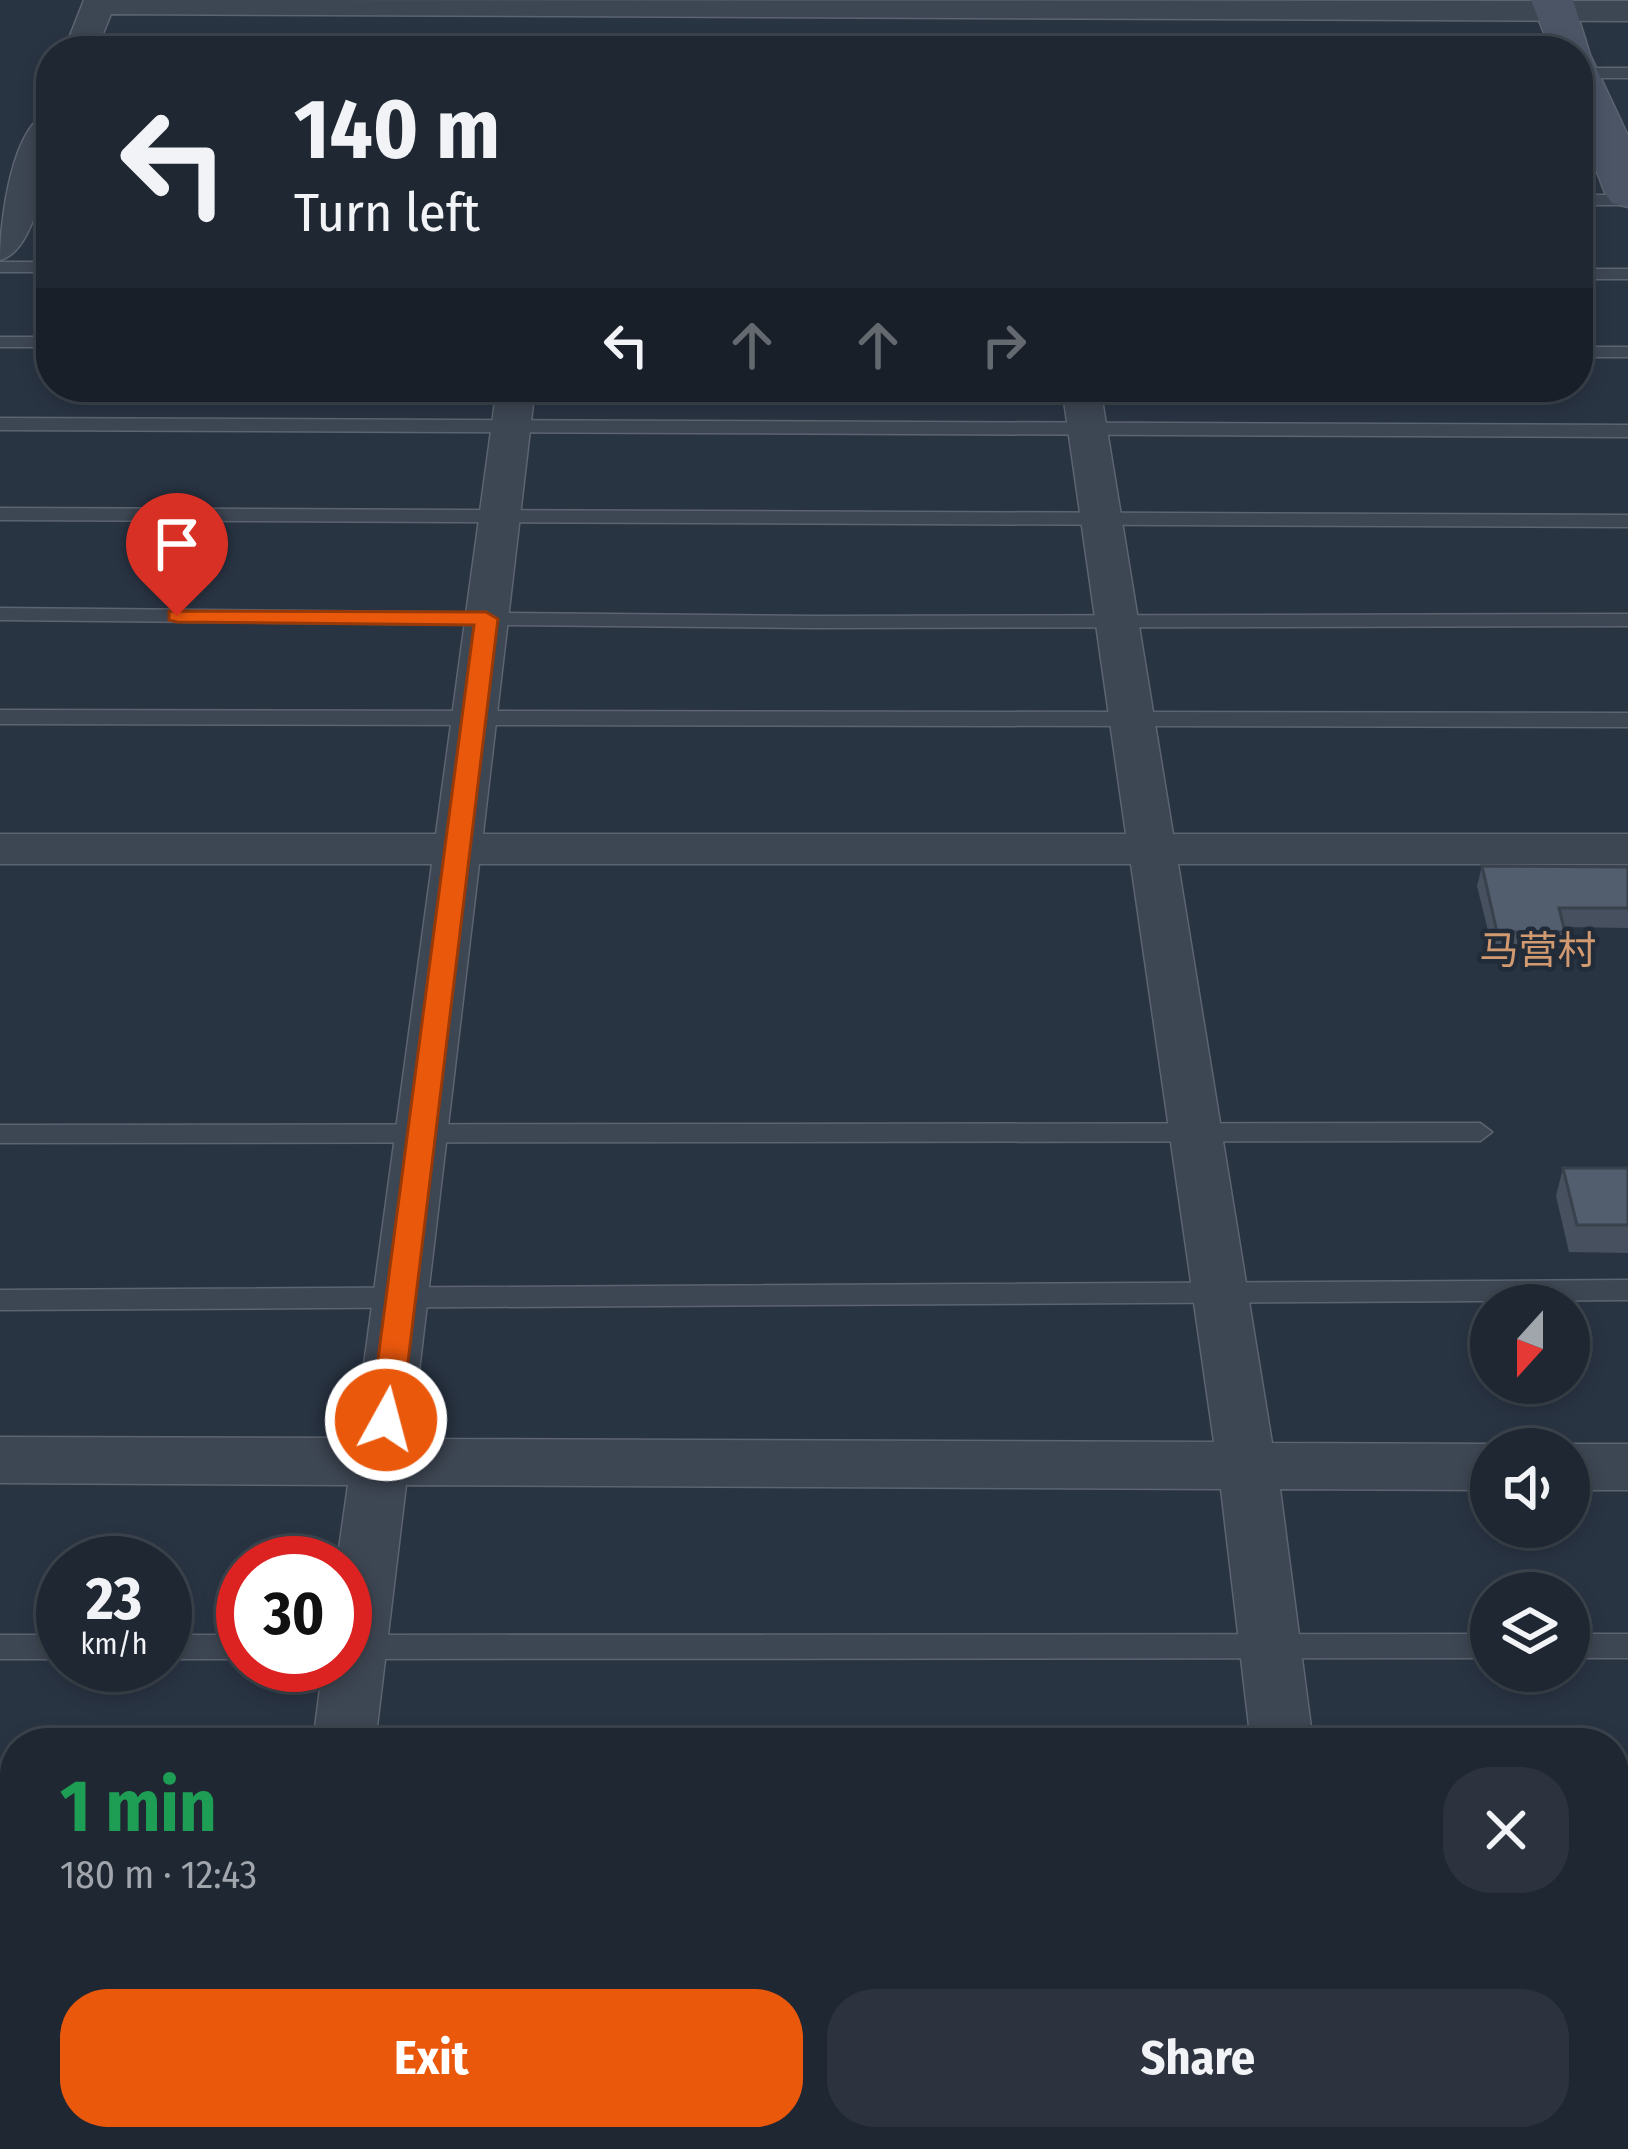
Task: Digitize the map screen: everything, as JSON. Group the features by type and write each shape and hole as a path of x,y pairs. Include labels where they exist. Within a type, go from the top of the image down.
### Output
{"street":[{"path":"86,36 99,2 569,12 1044,4 1554,5 1628,11"},
{"path":"1044,4 1047,36"},
{"path":"1554,5 1566,36"},
{"path":"1604,132 1628,196"},
{"path":"0,249 36,193"},
{"path":"368,1536 513,407"},
{"path":"1083,409 1220,1292 1280,1728"},
{"path":"0,849 1628,849"},
{"path":"0,1460 1470,1467"},
{"path":"1590,1467 1628,1467"},
{"path":"345,1728 348,1692"}],"lane":[{"path":"1593,68 1628,73"},
{"path":"1593,199 1628,196"},
{"path":"0,267 36,267"},
{"path":"1593,274 1628,274"},
{"path":"0,342 36,342"},
{"path":"1593,352 1628,352"},
{"path":"0,424 513,407 1083,409 1628,430"},
{"path":"0,514 1628,521"},
{"path":"0,614 1628,620"},
{"path":"0,717 1628,720"},
{"path":"0,1134 1480,1132"},
{"path":"0,1300 1628,1290"},
{"path":"372,1647 1470,1646"},
{"path":"1590,1646 1628,1646"},
{"path":"0,1647 36,1647"}],"building":[{"path":"1482,866 1628,867 1628,908 1559,908 1565,932 1497,932"},
{"path":"1563,1168 1628,1168 1628,1225 1577,1225"}],"district":[{"name":"马营村","path":"1538,950"}],"route":[{"path":"177,616 486,619 386,1420"}]}
